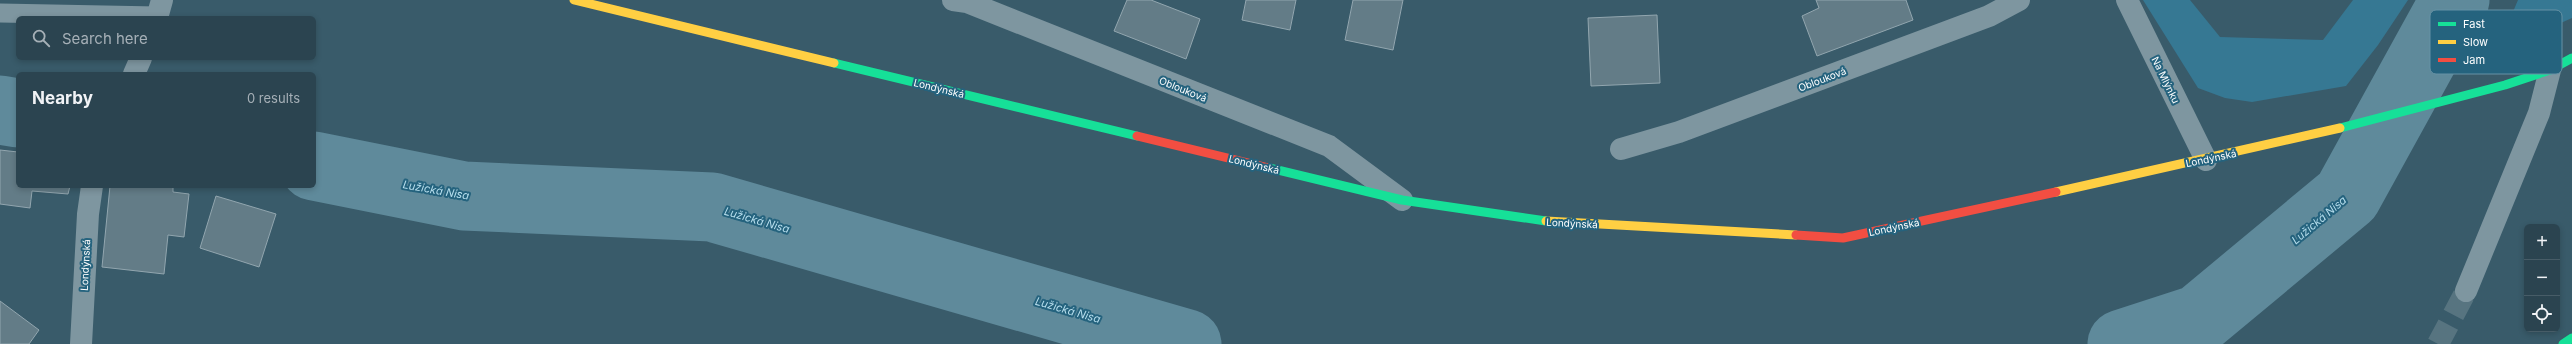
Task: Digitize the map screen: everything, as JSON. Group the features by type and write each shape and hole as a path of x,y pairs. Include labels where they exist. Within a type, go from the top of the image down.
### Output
{"main road":[{"name":"Londýnská","path":"574,0 1402,200 1534,220 1843,238 2306,137 2462,97 2537,74"},
{"name":"Londýnská","path":"2562,63 2572,58"},
{"path":"2563,344 2572,338"}],"street":[{"name":"Oblouková","path":"953,0 967,2 1329,146 1402,200"},
{"name":"Oblouková","path":"1621,149 1679,132 1974,22 2020,0"},
{"name":"Na Mlýnku","path":"2127,0 2206,160"},
{"path":"135,72 140,60"},
{"path":"2466,291 2539,113 2549,74"},
{"name":"Londýnská","path":"81,344 87,222 92,188"}],"lane":[{"path":"0,13 159,11"}],"shaded area":[{"path":"2143,0 2190,0 2220,37 2323,40 2353,0 2408,0 2378,45 2346,86 2252,102 2225,98 2198,88"},
{"path":"2518,0 2572,0 2572,18 2562,22 2562,10 2514,10"}],"building":[{"path":"1127,0 1151,0 1200,19 1186,59 1114,31"},
{"path":"1246,0 1296,0 1290,30 1242,20"},
{"path":"1353,0 1403,0 1393,50 1345,40"},
{"path":"1816,0 1906,0 1913,20 1817,56 1802,16 1819,8"},
{"path":"1657,15 1660,83 1591,86 1588,18"},
{"path":"0,150 16,152 16,188 70,188 68,194 32,191 30,208 0,204"},
{"path":"110,188 173,188 173,192 189,194 184,237 168,235 164,274 102,267"},
{"path":"216,196 276,214 259,267 200,248"},
{"path":"0,301 39,330 29,344 0,344"}],"waterway":[{"name":"Lužická Nisa","path":"2449,10 2455,0"},
{"name":"Lužická Nisa","path":"2122,344 2199,319 2347,196 2430,45"},
{"name":"Lužická Nisa","path":"0,110 16,113"},
{"name":"Lužická Nisa","path":"316,166 464,196 712,207 1187,344"}],"tunnel":[{"path":"2438,344 2466,291"}],"traffic: fast":[{"path":"2562,63 2572,58"},
{"path":"834,63 1137,136"},
{"path":"2340,128 2505,85 2538,74"},
{"path":"1269,168 1402,200 1546,221"},
{"path":"2563,344 2572,338"}],"traffic: slow":[{"path":"574,0 834,63"},
{"path":"2056,192 2340,128"},
{"path":"1546,221 1796,235"}],"traffic: jam":[{"path":"1137,136 1269,168"},
{"path":"1796,235 1843,238 2056,192"}]}
